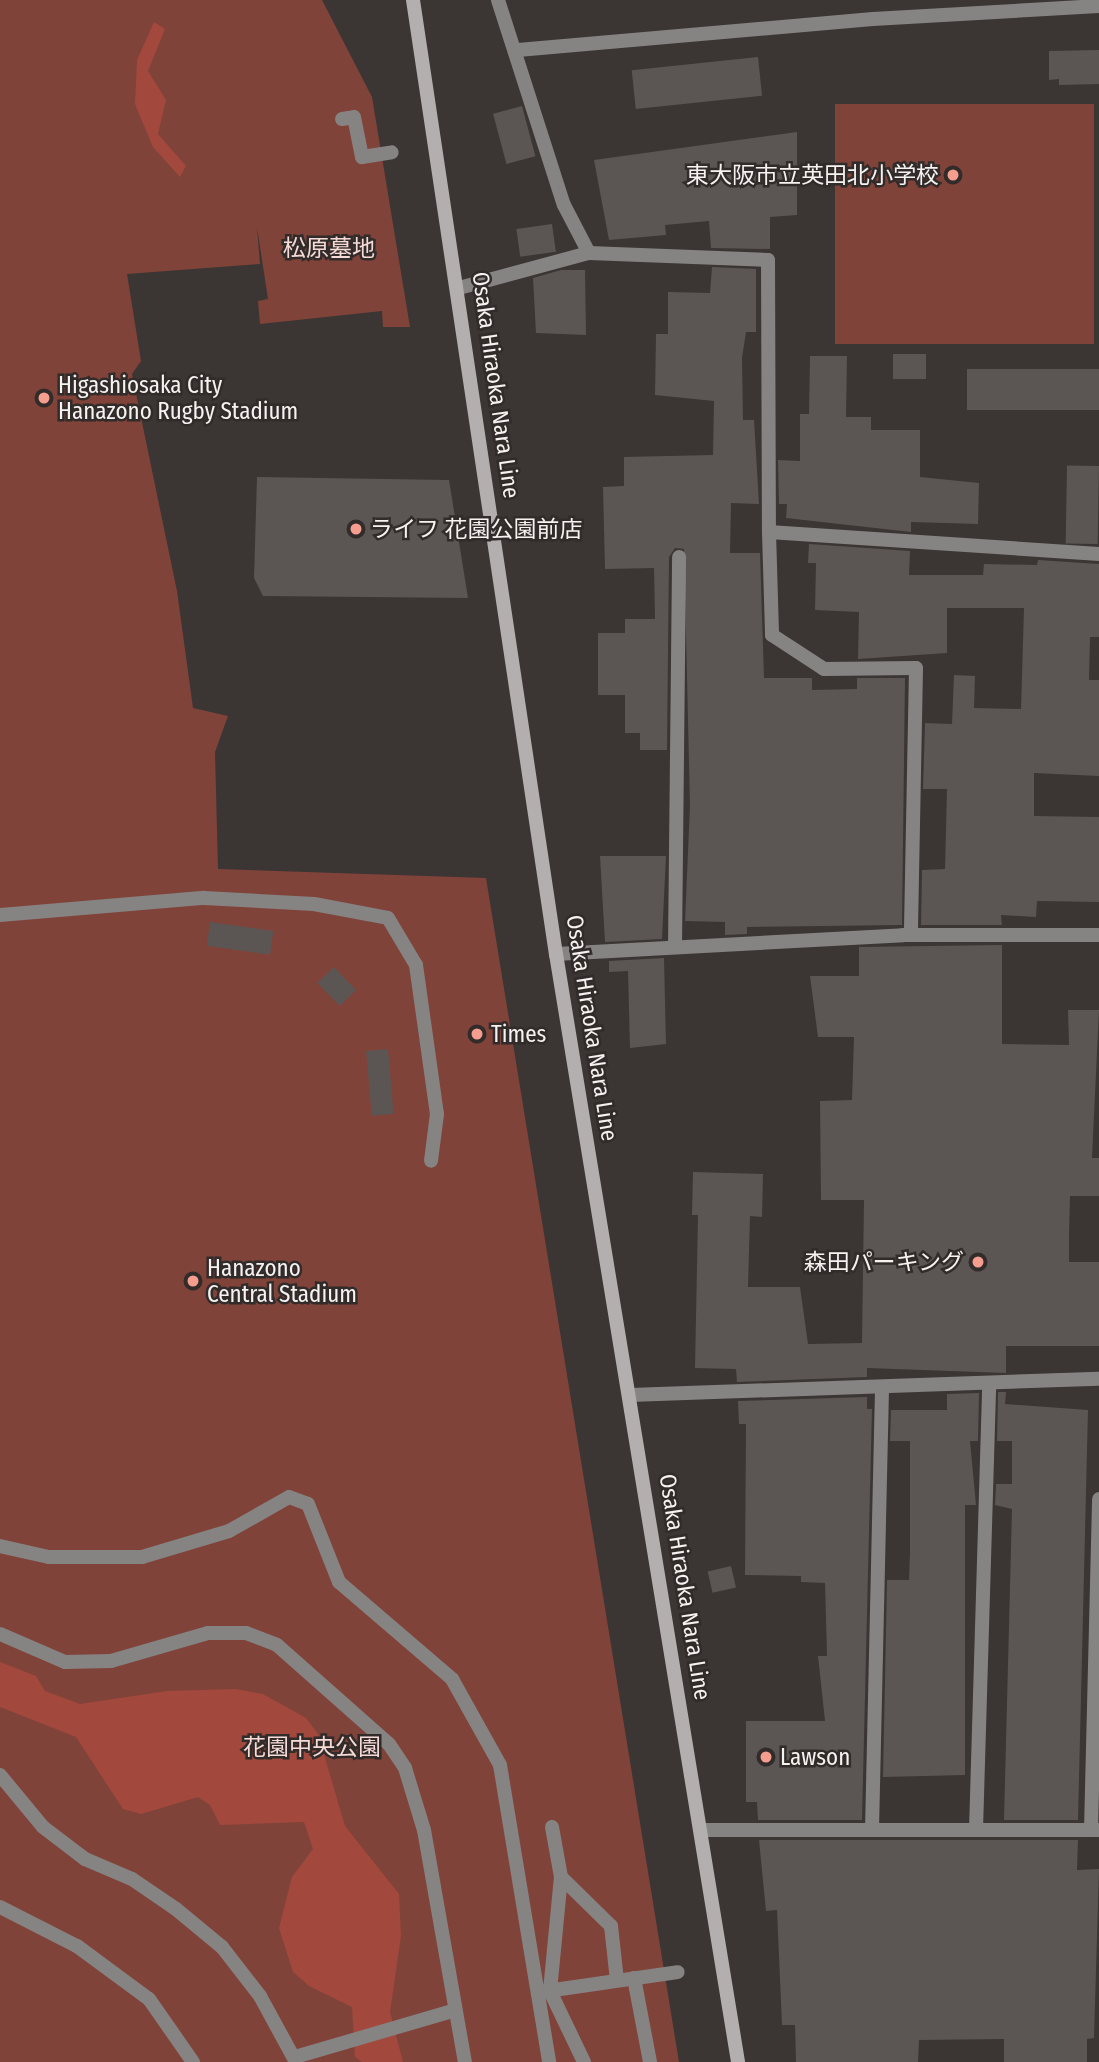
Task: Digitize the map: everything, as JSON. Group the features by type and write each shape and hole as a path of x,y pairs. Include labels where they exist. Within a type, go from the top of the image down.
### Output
{"main road":[{"name":"Osaka Hiraoka Nara Line","path":"413,0 459,288 556,954 703,1829 737,2062"}],"street":[{"path":"498,0 518,50 564,205 590,253"},
{"path":"518,50 873,19 1099,6"},
{"path":"342,119 354,117 362,157 392,152"},
{"path":"459,288 590,253 768,260 772,635 824,669 916,668 911,935"},
{"path":"769,532 1099,554"},
{"path":"675,947 678,557"},
{"path":"0,915 204,898 314,904 388,918 416,965 437,1114 431,1161"},
{"path":"556,954 911,935 1099,935"},
{"path":"630,1395 1099,1379"},
{"path":"976,1830 989,1383"},
{"path":"872,1830 882,1387"},
{"path":"0,1546 49,1557 142,1557 229,1531 289,1497 308,1504 339,1582 452,1679 500,1765 543,1992 549,2062"},
{"path":"703,1829 1095,1830 1099,1500"},
{"path":"0,1634 65,1662 111,1661 208,1633 246,1633 277,1645 388,1744 405,1768 424,1829 452,2011 465,2062"},
{"path":"0,1775 53,1835 85,1859 143,1887 222,1947 296,2059 452,2011"},
{"path":"552,1827 561,1877 543,1992 584,2062"},
{"path":"561,1877 596,1906 611,1926 617,1980"},
{"path":"0,1907 77,1947 149,1999 193,2062"},
{"path":"543,1992 678,1972"},
{"path":"634,1978 650,2062"}],"green space":[{"name":"花園中央公園","path":"0,0 322,0 372,97 410,327 383,327 382,311 260,324 258,301 268,299 257,227 260,264 127,274 141,361 132,374 177,591 193,708 228,716 215,752 218,869 486,878 679,2062 0,2062"},
{"path":"835,104 1094,104 1094,344 835,344"}],"shaded area":[{"path":"154,22 165,29 148,71 166,100 158,134 186,166 180,177 153,147 135,104 137,60"},
{"path":"0,1662 36,1676 45,1691 80,1704 167,1691 235,1689 263,1694 306,1718 318,1734 345,1826 399,1894 401,1936 390,2012 403,2062 362,2062 355,2057 352,2007 309,1986 293,1972 279,1928 292,1877 313,1849 304,1822 220,1825 210,1805 198,1797 141,1814 123,1809 76,1737 0,1707"}],"building":[{"path":"1099,50 1099,84 1059,85 1059,79 1049,80 1049,51"},
{"path":"758,57 762,96 636,109 632,70"},
{"path":"522,106 535,156 506,164 493,114"},
{"path":"797,132 797,215 770,217 770,249 711,248 709,221 665,225 666,235 609,240 594,160"},
{"path":"552,224 556,252 520,257 516,229"},
{"path":"712,267 756,269 756,332 746,332 742,358 743,420 754,420 759,504 731,503 730,553 760,553 764,678 812,678 812,690 857,689 857,678 905,678 902,925 747,927 747,934 725,935 725,922 685,921 690,806 684,549 675,548 669,557 667,750 640,750 640,733 625,733 625,695 598,695 598,633 625,633 625,619 655,619 654,568 605,569 603,487 624,486 624,457 713,455 714,401 655,395 656,334 668,334 668,292 710,293"},
{"path":"561,270 585,270 586,335 536,333 533,278"},
{"path":"893,354 926,354 926,379 893,379"},
{"path":"810,356 847,356 846,417 871,417 871,430 920,430 920,477 979,483 978,524 911,522 911,532 786,518 787,504 779,504 778,460 800,461 800,414 809,414"},
{"path":"967,369 1099,369 1099,410 967,410"},
{"path":"1067,465 1099,466 1098,544 1066,543"},
{"name":"ライフ 花園公園前店","path":"257,477 449,480 468,598 263,596 254,578"},
{"path":"809,544 910,551 909,575 983,575 984,564 1037,565 1038,560 1099,564 1099,637 1090,637 1089,680 1099,680 1099,776 1034,773 1034,816 1099,817 1099,902 1037,901 1036,917 1001,915 1002,925 921,925 922,870 945,869 947,789 923,789 925,723 952,724 954,675 975,676 974,708 1021,709 1024,608 947,608 947,653 858,659 859,612 815,610 816,563 808,563"},
{"path":"600,856 666,856 662,939 605,942"},
{"path":"210,922 273,931 270,955 207,946"},
{"path":"1002,945 1002,1044 1069,1045 1068,1010 1099,1010 1092,1158 1099,1158 1099,1196 1070,1196 1069,1262 1099,1262 1099,1346 1006,1346 1006,1373 867,1368 867,1377 737,1382 736,1369 695,1368 698,1215 692,1215 693,1172 763,1174 762,1217 750,1216 748,1287 800,1287 808,1344 862,1343 864,1200 821,1200 820,1101 852,1100 854,1037 818,1037 810,976 859,976 859,947"},
{"path":"664,958 666,1044 630,1048 628,971 609,972 609,961"},
{"path":"334,967 356,990 340,1006 317,983"},
{"path":"388,1049 394,1114 372,1116 366,1051"},
{"path":"998,1392 1006,1392 1005,1404 1088,1410 1078,1820 1004,1820 1012,1509 995,1505 996,1484 1012,1484 1012,1441 997,1441"},
{"path":"979,1393 978,1441 970,1441 976,1505 965,1505 965,1775 883,1777 887,1580 909,1580 910,1552 910,1441 890,1441 891,1410 947,1410 947,1394"},
{"path":"867,1397 867,1409 872,1409 862,1820 758,1820 757,1802 746,1802 746,1721 825,1721 818,1656 827,1656 825,1583 801,1582 801,1576 745,1575 746,1424 739,1424 738,1401"},
{"path":"731,1566 736,1587 713,1593 708,1571"},
{"path":"759,1840 1078,1840 1077,1870 1099,1869 1094,2038 1087,2039 1087,2062 1004,2062 1004,2039 919,2040 918,2062 796,2062 795,2025 782,2025 777,1910 766,1911"}],"place":[{"name":"東大阪市立英田北小学校","path":"953,175"},
{"name":"Higashiosaka City Hanazono Rugby Stadium","path":"44,398"},
{"name":"ライフ 花園公園前店","path":"356,529"},
{"name":"Times","path":"477,1034"},
{"name":"森田パーキング","path":"978,1262"},
{"name":"Hanazono Central Stadium","path":"193,1281"},
{"name":"Lawson","path":"766,1757"}],"park label":[{"name":"松原墓地","path":"329,248"}]}
